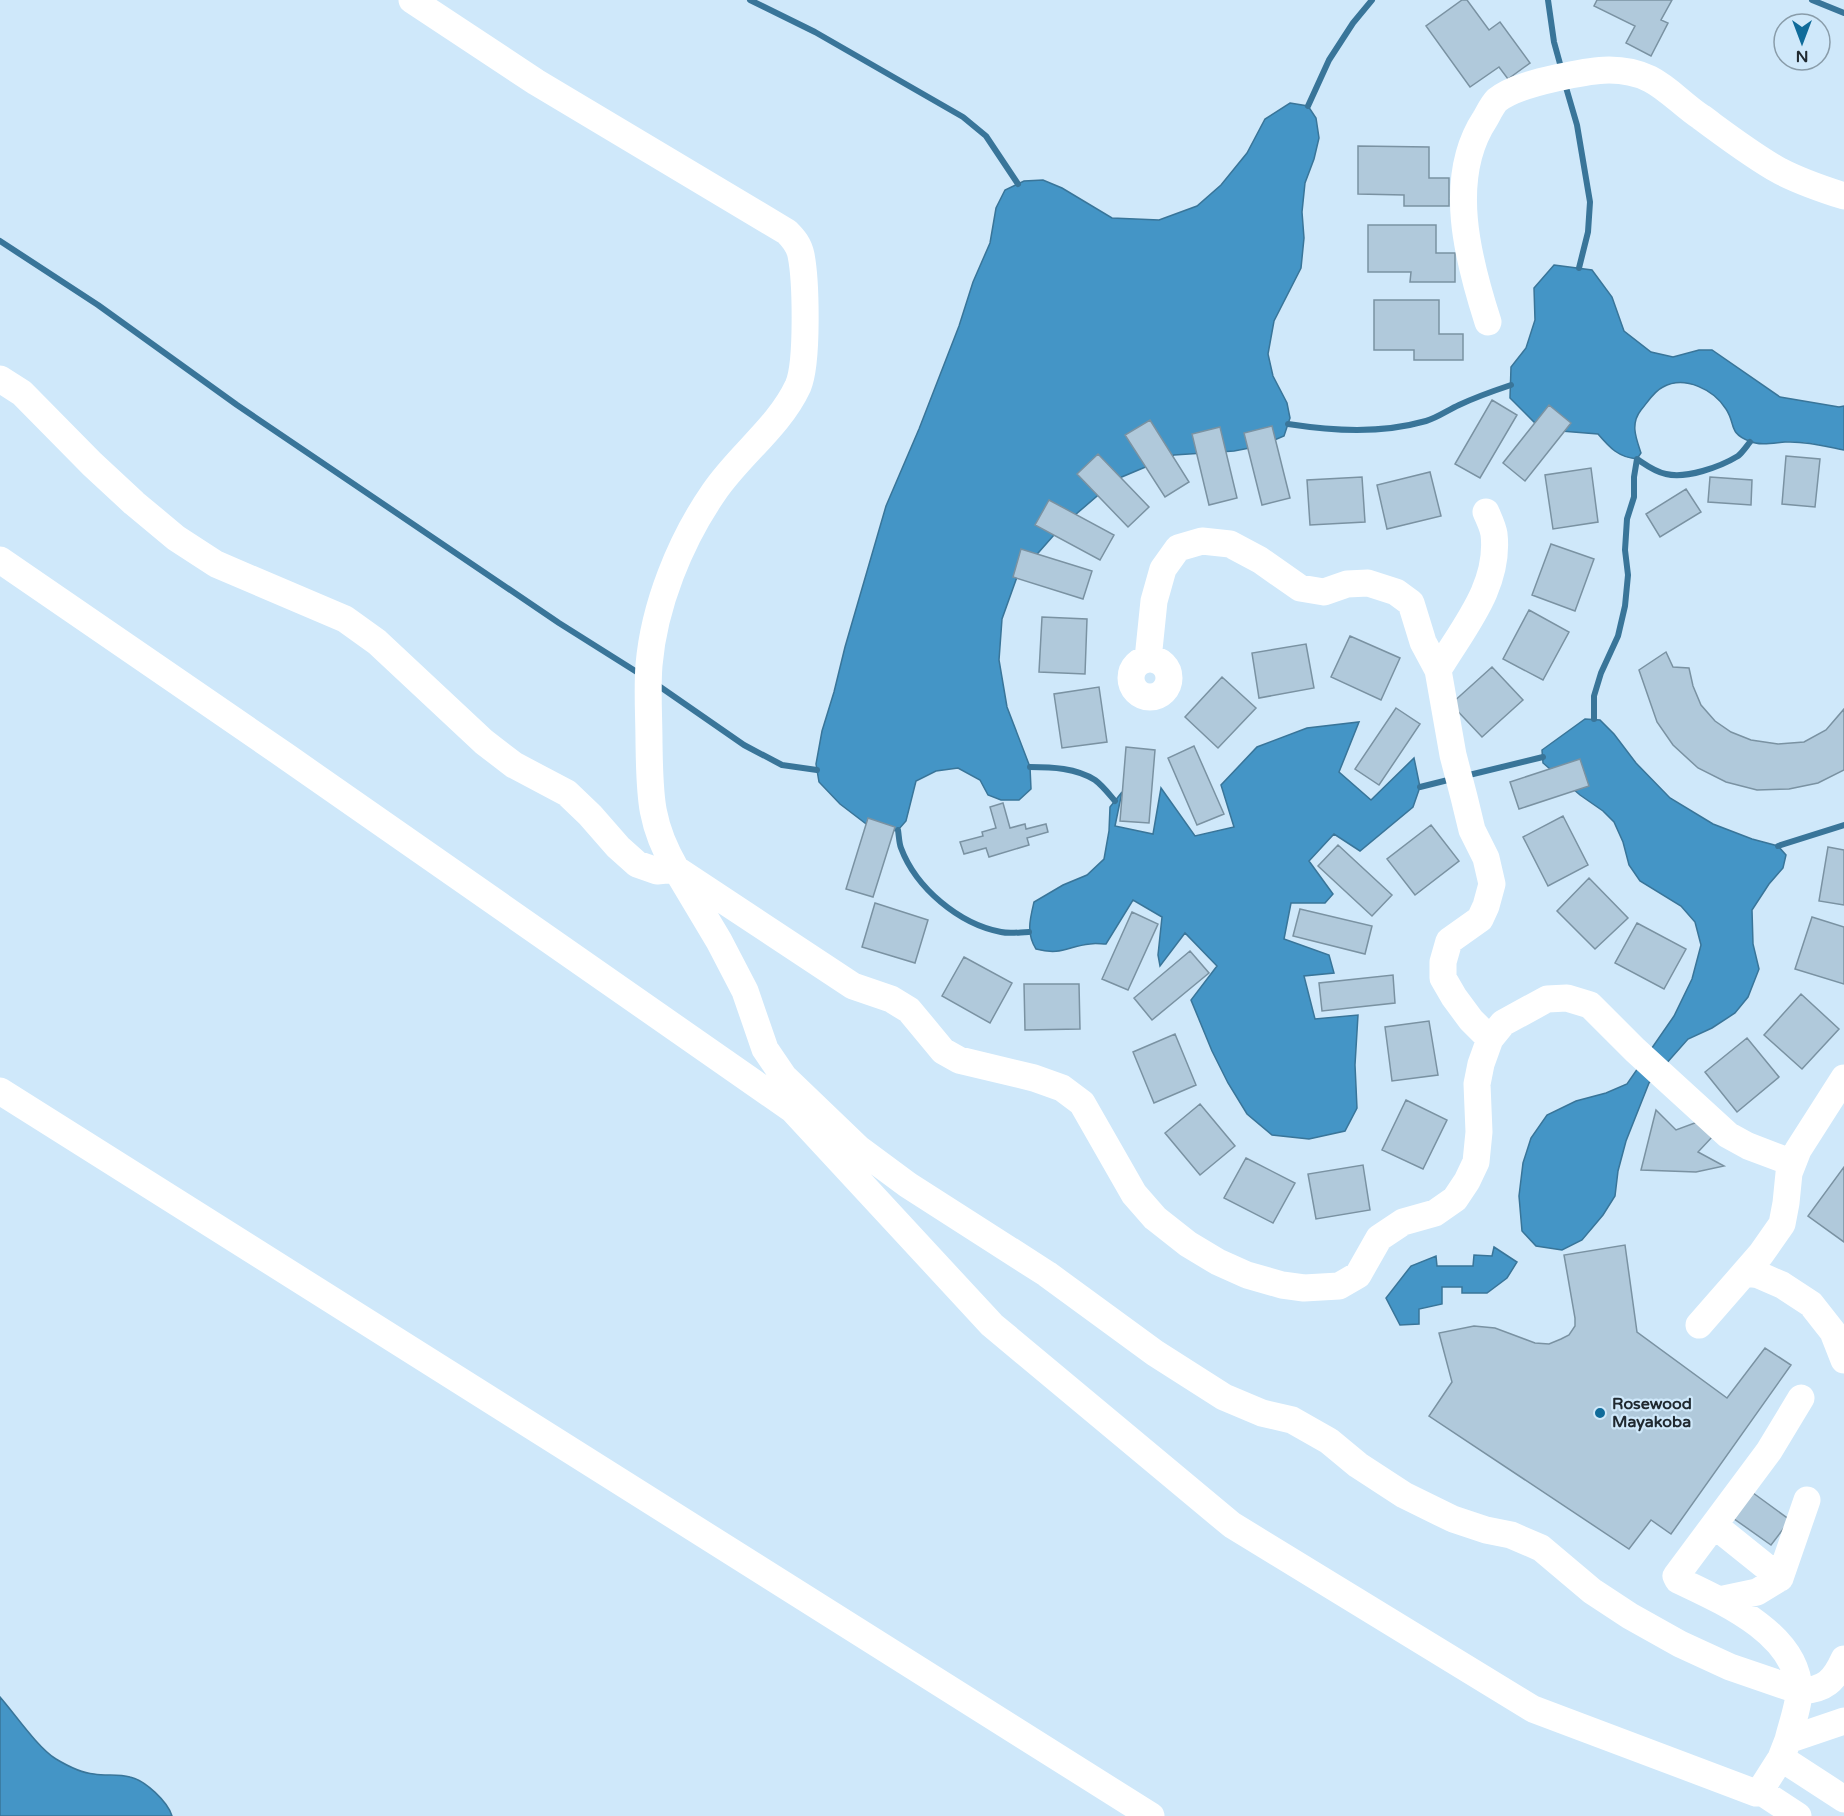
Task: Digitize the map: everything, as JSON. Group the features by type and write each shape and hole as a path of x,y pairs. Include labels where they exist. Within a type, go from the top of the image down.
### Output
{"lane":[{"path":"412,0 536,82 787,232 796,242 801,254 804,348 799,384 786,406 722,482 692,526 661,604 649,667 648,694 651,803 657,831 666,852 719,941 745,991 765,1049 784,1077 858,1148 908,1185 1047,1274 1155,1353 1224,1397 1262,1413 1292,1420 1329,1441 1358,1465 1397,1491 1443,1514 1486,1530 1511,1535 1541,1548 1592,1592 1630,1616 1680,1644 1730,1666 1774,1684 1800,1691 1812,1691 1825,1686 1836,1675 1844,1659"},
{"path":"1488,322 1478,290 1463,208 1466,167 1477,130 1497,101 1529,84 1577,73 1623,70 1651,80 1780,171 1844,196"},
{"path":"0,379 22,393 92,464 176,538 216,564 345,619 377,642 484,742 514,765 567,793 637,864 657,871 676,869 853,986 891,999 909,1010 942,1052 959,1060 1034,1078 1062,1088 1082,1103 1134,1194 1155,1218 1188,1244 1246,1275 1282,1286 1339,1286 1358,1275 1379,1238 1403,1222 1435,1213 1455,1199 1476,1162 1479,1132 1477,1084 1480,1064 1490,1039 1503,1023 1547,999 1567,998 1590,1005 1728,1135 1748,1146 1793,1163"},
{"path":"1437,670 1471,619 1485,591 1494,560 1494,532 1486,512"},
{"path":"1148,659 1154,602 1163,569 1178,548 1202,541 1230,544 1260,560 1300,588 1324,592 1347,584 1368,583 1396,592 1411,603 1423,642 1437,670 1455,764 1473,830 1486,858 1492,884 1480,919 1449,941 1443,962 1443,978 1471,1020 1490,1039"},
{"path":"0,560 278,750 793,1110 992,1325 1232,1525 1533,1710 1756,1793 1760,1791 1785,1749 1800,1691 1795,1669 1782,1645 1758,1625 1719,1600 1678,1580 1676,1576 1769,1451 1801,1398"},
{"path":"1699,1325 1761,1254 1782,1224 1789,1173 1798,1150 1844,1078"},
{"path":"0,1091 1151,1816"},
{"path":"1745,1273 1767,1278 1811,1304 1833,1332 1844,1360"},
{"path":"1719,1600 1757,1592 1780,1578 1807,1500"},
{"path":"1714,1525 1780,1578"},
{"path":"1785,1749 1844,1721"},
{"path":"1785,1749 1844,1799"},
{"path":"1760,1791 1798,1816"}],"water":[{"path":"1290,103 1308,106 1316,118 1319,138 1305,183 1301,268 1274,321 1268,354 1273,376 1287,403 1290,418 1284,436 1260,446 1234,451 1174,455 1117,479 1061,527 1017,577 1002,619 999,660 1007,707 1030,767 1031,789 1019,800 1001,800 988,795 980,780 958,768 936,771 916,781 906,821 898,830 878,833 840,804 819,782 816,764 822,731 886,506 959,326 973,282 990,243 996,208 1005,190 1024,181 1043,180 1062,188 1112,218 1159,220 1197,206 1221,185 1247,153 1265,119"},
{"path":"1554,265 1592,270 1612,297 1624,331 1651,352 1673,357 1699,350 1712,350 1780,397 1844,406 1844,450 1800,442 1753,443 1738,435 1726,409 1714,396 1698,386 1680,383 1660,389 1638,415 1635,431 1641,453 1637,459 1615,451 1598,434 1561,431 1534,422 1510,398 1511,367 1526,348 1535,320 1534,288"},
{"path":"1585,719 1600,720 1636,763 1670,798 1713,824 1778,846 1786,855 1783,868 1752,910 1753,944 1759,969 1748,997 1735,1013 1712,1028 1688,1039 1649,1083 1626,1141 1618,1171 1615,1196 1603,1215 1582,1240 1562,1250 1536,1246 1522,1231 1519,1196 1523,1163 1531,1138 1547,1115 1576,1101 1606,1093 1627,1084 1674,1016 1692,979 1701,945 1695,922 1681,906 1640,881 1629,865 1623,842 1614,822 1543,763 1542,750"},
{"path":"1359,722 1339,772 1371,800 1414,758 1420,787 1413,807 1360,851 1334,834 1309,861 1333,894 1325,903 1291,903 1284,939 1329,955 1334,973 1304,976 1315,1019 1358,1015 1355,1065 1357,1108 1345,1131 1309,1139 1272,1135 1247,1114 1212,1051 1191,1000 1217,966 1185,933 1160,966 1158,955 1162,917 1133,900 1106,944 1082,945 1059,951 1036,949 1030,932 1031,914 1034,902 1063,885 1087,875 1104,859 1110,807 1122,792 1115,826 1153,834 1161,788 1195,836 1234,827 1221,785 1257,747 1307,728"},
{"path":"1494,1247 1517,1262 1507,1278 1487,1293 1462,1293 1462,1287 1442,1287 1442,1304 1419,1309 1419,1324 1400,1325 1386,1298 1411,1266 1436,1256 1437,1266 1473,1266 1474,1255 1492,1256"},
{"path":"0,1697 34,1739 56,1759 84,1772 136,1779 161,1798 172,1816 0,1816"}],"building":[{"path":"1462,0 1467,0 1489,30 1500,22 1530,63 1508,79 1499,67 1470,87 1426,26"},
{"path":"1597,0 1672,0 1661,20 1668,23 1651,56 1626,43 1635,26 1594,6"},
{"path":"1358,146 1429,147 1429,178 1449,178 1449,206 1404,206 1404,195 1358,194"},
{"path":"1368,225 1436,225 1436,253 1455,253 1455,282 1410,282 1411,272 1368,272"},
{"path":"1374,300 1439,300 1439,334 1463,334 1463,360 1414,360 1414,350 1374,350"},
{"path":"1492,400 1517,415 1480,478 1455,464"},
{"path":"1549,405 1571,423 1525,481 1503,463"},
{"path":"1150,420 1189,482 1165,497 1125,435"},
{"path":"1272,426 1290,498 1262,505 1244,433"},
{"path":"1220,427 1237,498 1209,505 1192,434"},
{"path":"1098,454 1149,507 1128,527 1077,474"},
{"path":"1786,456 1820,459 1815,507 1782,504"},
{"path":"1591,468 1598,522 1553,529 1545,475"},
{"path":"1430,472 1441,516 1387,529 1377,485"},
{"path":"1362,477 1365,522 1310,525 1307,480"},
{"path":"1710,477 1752,480 1751,505 1708,502"},
{"path":"1686,489 1701,512 1660,537 1646,514"},
{"path":"1049,500 1114,535 1100,560 1035,525"},
{"path":"1551,544 1594,559 1575,611 1532,595"},
{"path":"1021,549 1092,571 1083,599 1013,577"},
{"path":"1529,610 1569,632 1543,680 1503,659"},
{"path":"1042,617 1087,619 1085,674 1039,672"},
{"path":"1350,636 1400,658 1381,700 1331,677"},
{"path":"1306,644 1314,688 1259,698 1252,653"},
{"path":"1666,652 1673,667 1689,668 1701,705 1715,721 1731,732 1751,740 1778,744 1804,742 1826,730 1844,709 1844,770 1818,783 1789,789 1757,790 1726,782 1698,768 1673,745 1657,722 1639,670"},
{"path":"1492,667 1523,700 1482,737 1451,704"},
{"path":"1222,677 1256,708 1218,748 1185,717"},
{"path":"1099,687 1107,742 1062,748 1054,694"},
{"path":"1396,708 1420,724 1379,785 1355,769"},
{"path":"1194,746 1224,814 1197,825 1168,758"},
{"path":"1126,747 1155,750 1149,823 1120,821"},
{"path":"1580,759 1589,786 1519,809 1510,782"},
{"path":"1003,803 1010,828 1025,824 1026,829 1046,824 1048,832 1027,838 1029,845 989,857 986,848 964,854 960,842 983,836 982,832 996,828 990,807"},
{"path":"1563,816 1588,865 1548,886 1523,837"},
{"path":"868,818 895,827 873,897 846,889"},
{"path":"1431,825 1459,861 1415,895 1387,859"},
{"path":"1338,845 1392,895 1372,916 1318,866"},
{"path":"1828,847 1844,850 1844,905 1819,901"},
{"path":"1589,878 1628,918 1595,949 1557,911"},
{"path":"875,903 928,920 915,963 862,947"},
{"path":"1300,909 1372,926 1365,954 1293,936"},
{"path":"1132,912 1158,924 1128,990 1102,979"},
{"path":"1812,917 1844,927 1844,984 1795,969"},
{"path":"1637,923 1686,949 1664,989 1615,963"},
{"path":"1190,951 1209,973 1152,1020 1134,998"},
{"path":"964,957 1012,983 990,1023 942,996"},
{"path":"1393,975 1395,1003 1322,1011 1319,983"},
{"path":"1024,984 1079,984 1080,1029 1025,1030"},
{"path":"1801,994 1839,1029 1802,1069 1764,1035"},
{"path":"1429,1021 1438,1075 1392,1081 1385,1027"},
{"path":"1175,1034 1196,1085 1154,1103 1133,1052"},
{"path":"1747,1038 1779,1077 1737,1112 1705,1072"},
{"path":"1406,1100 1447,1120 1423,1169 1382,1150"},
{"path":"1200,1104 1235,1146 1200,1175 1165,1133"},
{"path":"1656,1110 1676,1130 1703,1120 1714,1135 1698,1152 1724,1166 1696,1172 1641,1170"},
{"path":"1246,1158 1295,1183 1273,1223 1224,1198"},
{"path":"1363,1165 1370,1210 1316,1219 1308,1174"},
{"path":"1844,1167 1844,1242 1808,1216"},
{"path":"1625,1245 1637,1332 1727,1398 1765,1348 1791,1365 1671,1534 1651,1520 1629,1549 1429,1416 1452,1382 1439,1333 1474,1326 1495,1328 1535,1343 1549,1344 1561,1339 1569,1335 1575,1326 1564,1255"},
{"path":"1749,1490 1790,1520 1771,1545 1730,1516"}],"waterway":[{"path":"750,0 815,32 963,117 986,136 1018,184"},
{"path":"1308,106 1329,60 1353,23 1372,0"},
{"path":"1548,0 1554,42 1562,71"},
{"path":"1812,0 1844,13"},
{"path":"1565,84 1577,125 1590,202 1588,232 1579,268"},
{"path":"0,241 98,305 237,405 559,623 640,674"},
{"path":"1288,424 1357,430 1392,428 1430,420 1472,399 1511,385"},
{"path":"1594,719 1594,696 1601,673 1618,636 1625,606 1628,575 1625,550 1627,519 1634,497 1637,459 1662,473 1683,475 1713,468 1731,460 1740,455 1750,442"},
{"path":"656,684 744,745 782,765 817,770"},
{"path":"1465,776 1543,757"},
{"path":"1030,767 1064,769 1088,776 1100,784 1115,801"},
{"path":"1420,787 1452,779"},
{"path":"1778,846 1844,825"},
{"path":"898,830 900,846 908,863 917,877 941,902 985,928 1004,933 1029,932"}],"place":[{"name":"Rosewood Mayakoba","path":"1600,1413"}]}
